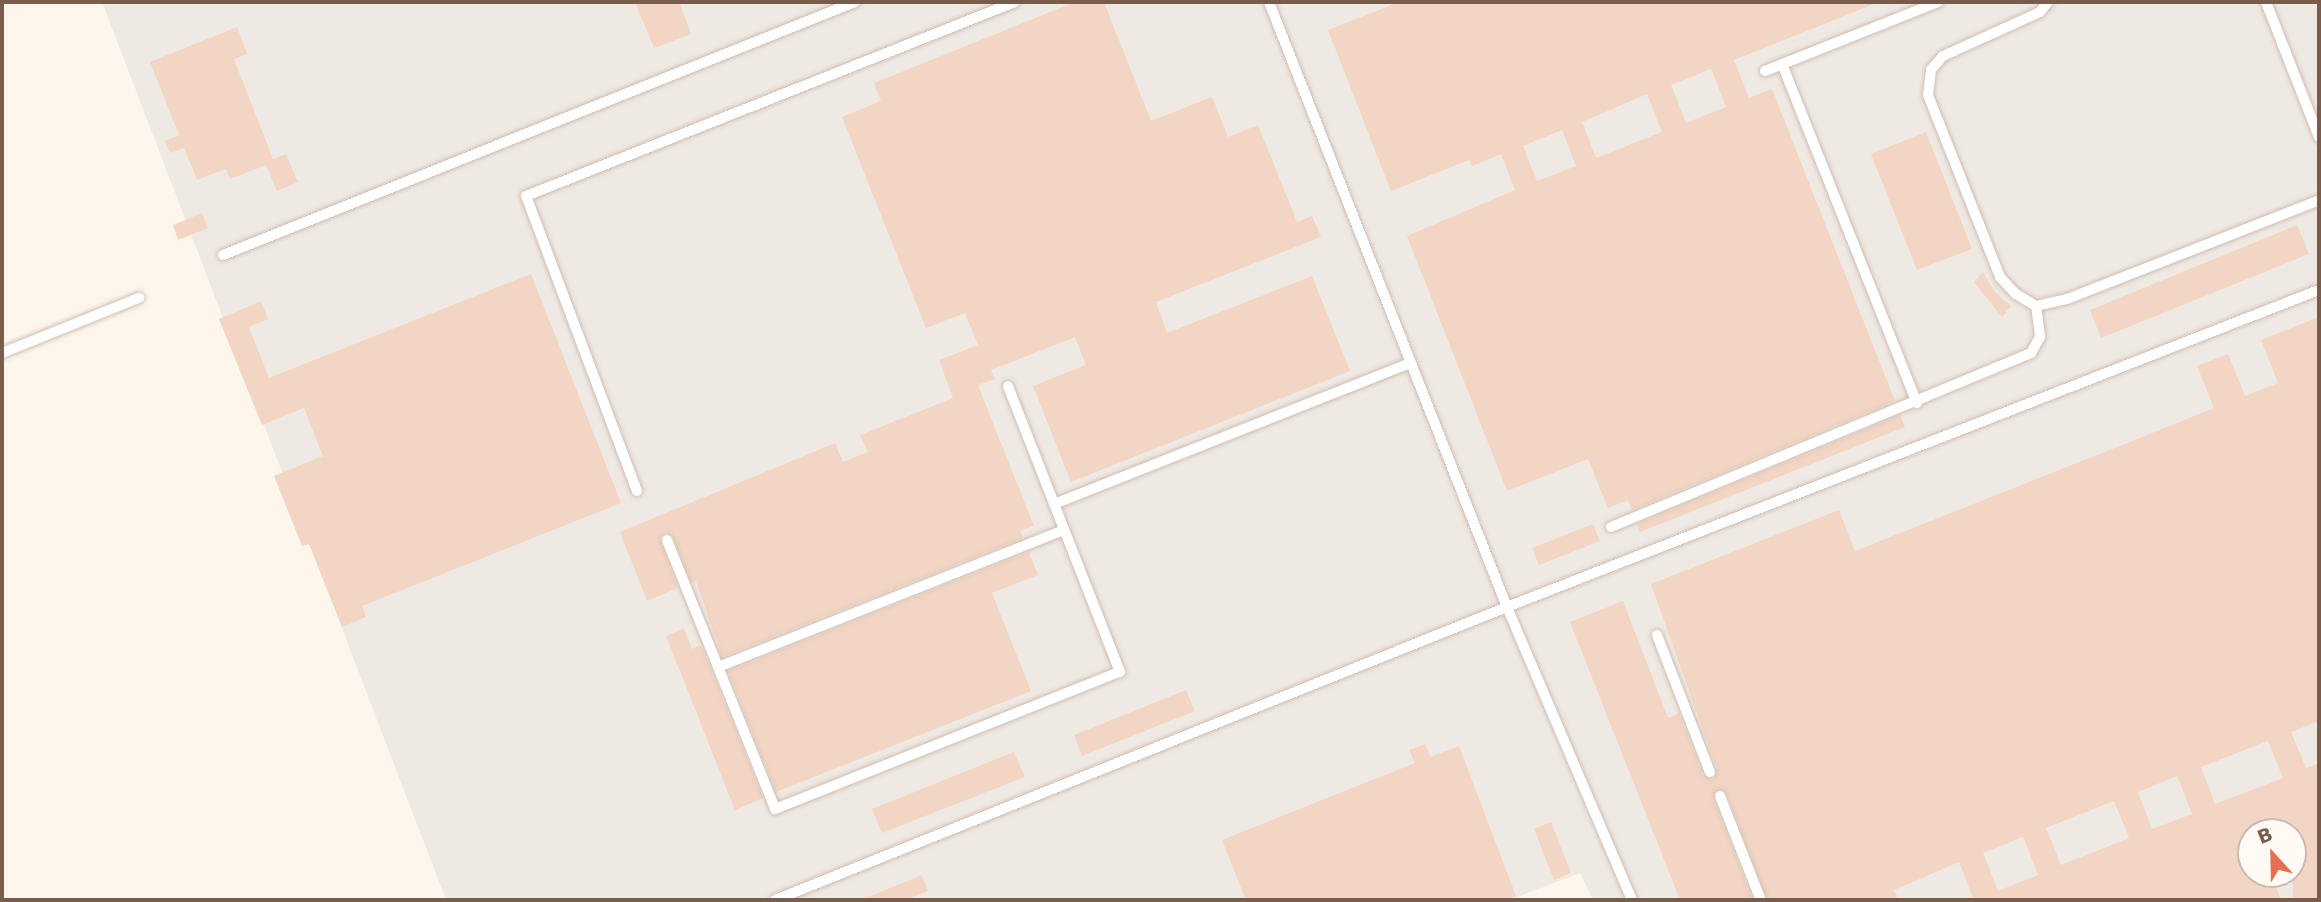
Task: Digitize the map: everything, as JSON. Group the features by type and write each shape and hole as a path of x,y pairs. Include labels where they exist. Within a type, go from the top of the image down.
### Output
{"lane":[{"path":"223,255 855,2"},
{"path":"637,491 526,196 1015,2"},
{"path":"1269,2 1507,607 1632,900"},
{"path":"1765,71 1938,2"},
{"path":"2049,2 2040,12 1943,56 1931,71 1928,95 2000,276 2016,294 2036,306 2067,299 2319,200"},
{"path":"2266,2 2319,137"},
{"path":"1782,64 1917,403"},
{"path":"775,900 1507,607 2319,290"},
{"path":"2,353 139,298"},
{"path":"1611,527 1917,403 2031,352 2040,337 2036,306"},
{"path":"1054,504 1411,363"},
{"path":"667,540 775,809 1120,672 1007,386"},
{"path":"718,667 1064,530"},
{"path":"1657,635 1710,772"},
{"path":"1720,796 1760,898"}],"shaded area":[{"path":"102,2 2319,2 2319,900 1593,900 1580,873 1510,900 446,900"}],"building":[{"path":"635,2 679,2 691,34 654,48"},
{"path":"1075,2 1104,2 1151,121 1212,97 1228,137 1258,125 1297,222 1312,216 1321,237 1156,302 1167,333 1312,276 1350,371 1071,482 1033,386 1086,365 1075,337 991,370 995,379 978,385 1034,526 1020,531 1023,538 722,657 696,581 692,583 672,535 665,533 660,540 678,588 647,601 620,532 835,443 843,462 868,452 860,435 953,398 939,360 978,345 965,313 926,328 842,117 881,101 874,83"},
{"path":"1399,2 1879,2 1734,60 1749,98 1772,89 1895,401 1632,510 1628,500 1608,508 1588,459 1507,491 1407,236 1515,190 1501,154 1472,166 1469,160 1391,191 1328,30","holes":["1711,69 1726,107 1686,123 1671,85","1647,94 1662,132 1596,158 1582,122","1562,130 1576,166 1537,181 1523,146"]},
{"path":"237,27 247,54 234,59 273,159 286,154 298,182 277,191 266,165 230,179 226,169 197,180 184,148 170,153 165,141 179,135 150,62"},
{"path":"1926,132 1972,249 1917,270 1871,154"},
{"path":"202,213 208,228 178,240 173,225"},
{"path":"2297,225 2309,254 2101,338 2090,310"},
{"path":"1983,272 1994,291 2011,306 2002,317 1974,282"},
{"path":"531,274 621,503 362,606 366,617 342,627 309,544 302,546 274,476 323,456 304,408 262,425 219,319 261,301 268,319 249,327 269,378"},
{"path":"2319,317 2319,721 2291,732 2306,768 2319,763 2319,900 2293,900 2293,888 2307,888 2307,818 2237,818 2237,888 2276,888 2281,900 1974,900 1959,862 1894,890 1898,900 1767,900 1727,793 1720,789 1713,799 1753,900 1680,900 1570,622 1623,601 1668,718 1679,713 1703,775 1713,779 1717,769 1651,584 1839,510 1855,551 2125,444 2214,408 2197,366 2228,354 2245,396 2278,383 2261,340","holes":["2268,741 2283,778 2215,804 2201,767","2177,776 2192,814 2152,829 2138,792","2114,801 2129,838 2061,865 2046,828","2023,837 2038,875 1998,891 1983,853"]},
{"path":"1900,415 1905,427 1640,532 1637,524"},
{"path":"1593,524 1600,541 1539,565 1532,548"},
{"path":"1029,552 1038,575 992,593 1031,691 776,792 728,671"},
{"path":"684,628 692,649 701,645 763,798 735,810 666,636"},
{"path":"1186,690 1195,711 1082,756 1074,735"},
{"path":"1425,744 1430,757 1459,746 1516,896 1505,900 1246,900 1222,840 1415,763 1409,750"},
{"path":"1014,752 1025,777 882,833 872,809"},
{"path":"1551,822 1571,873 1554,880 1534,829"},
{"path":"922,875 928,891 905,900 861,900"}]}
